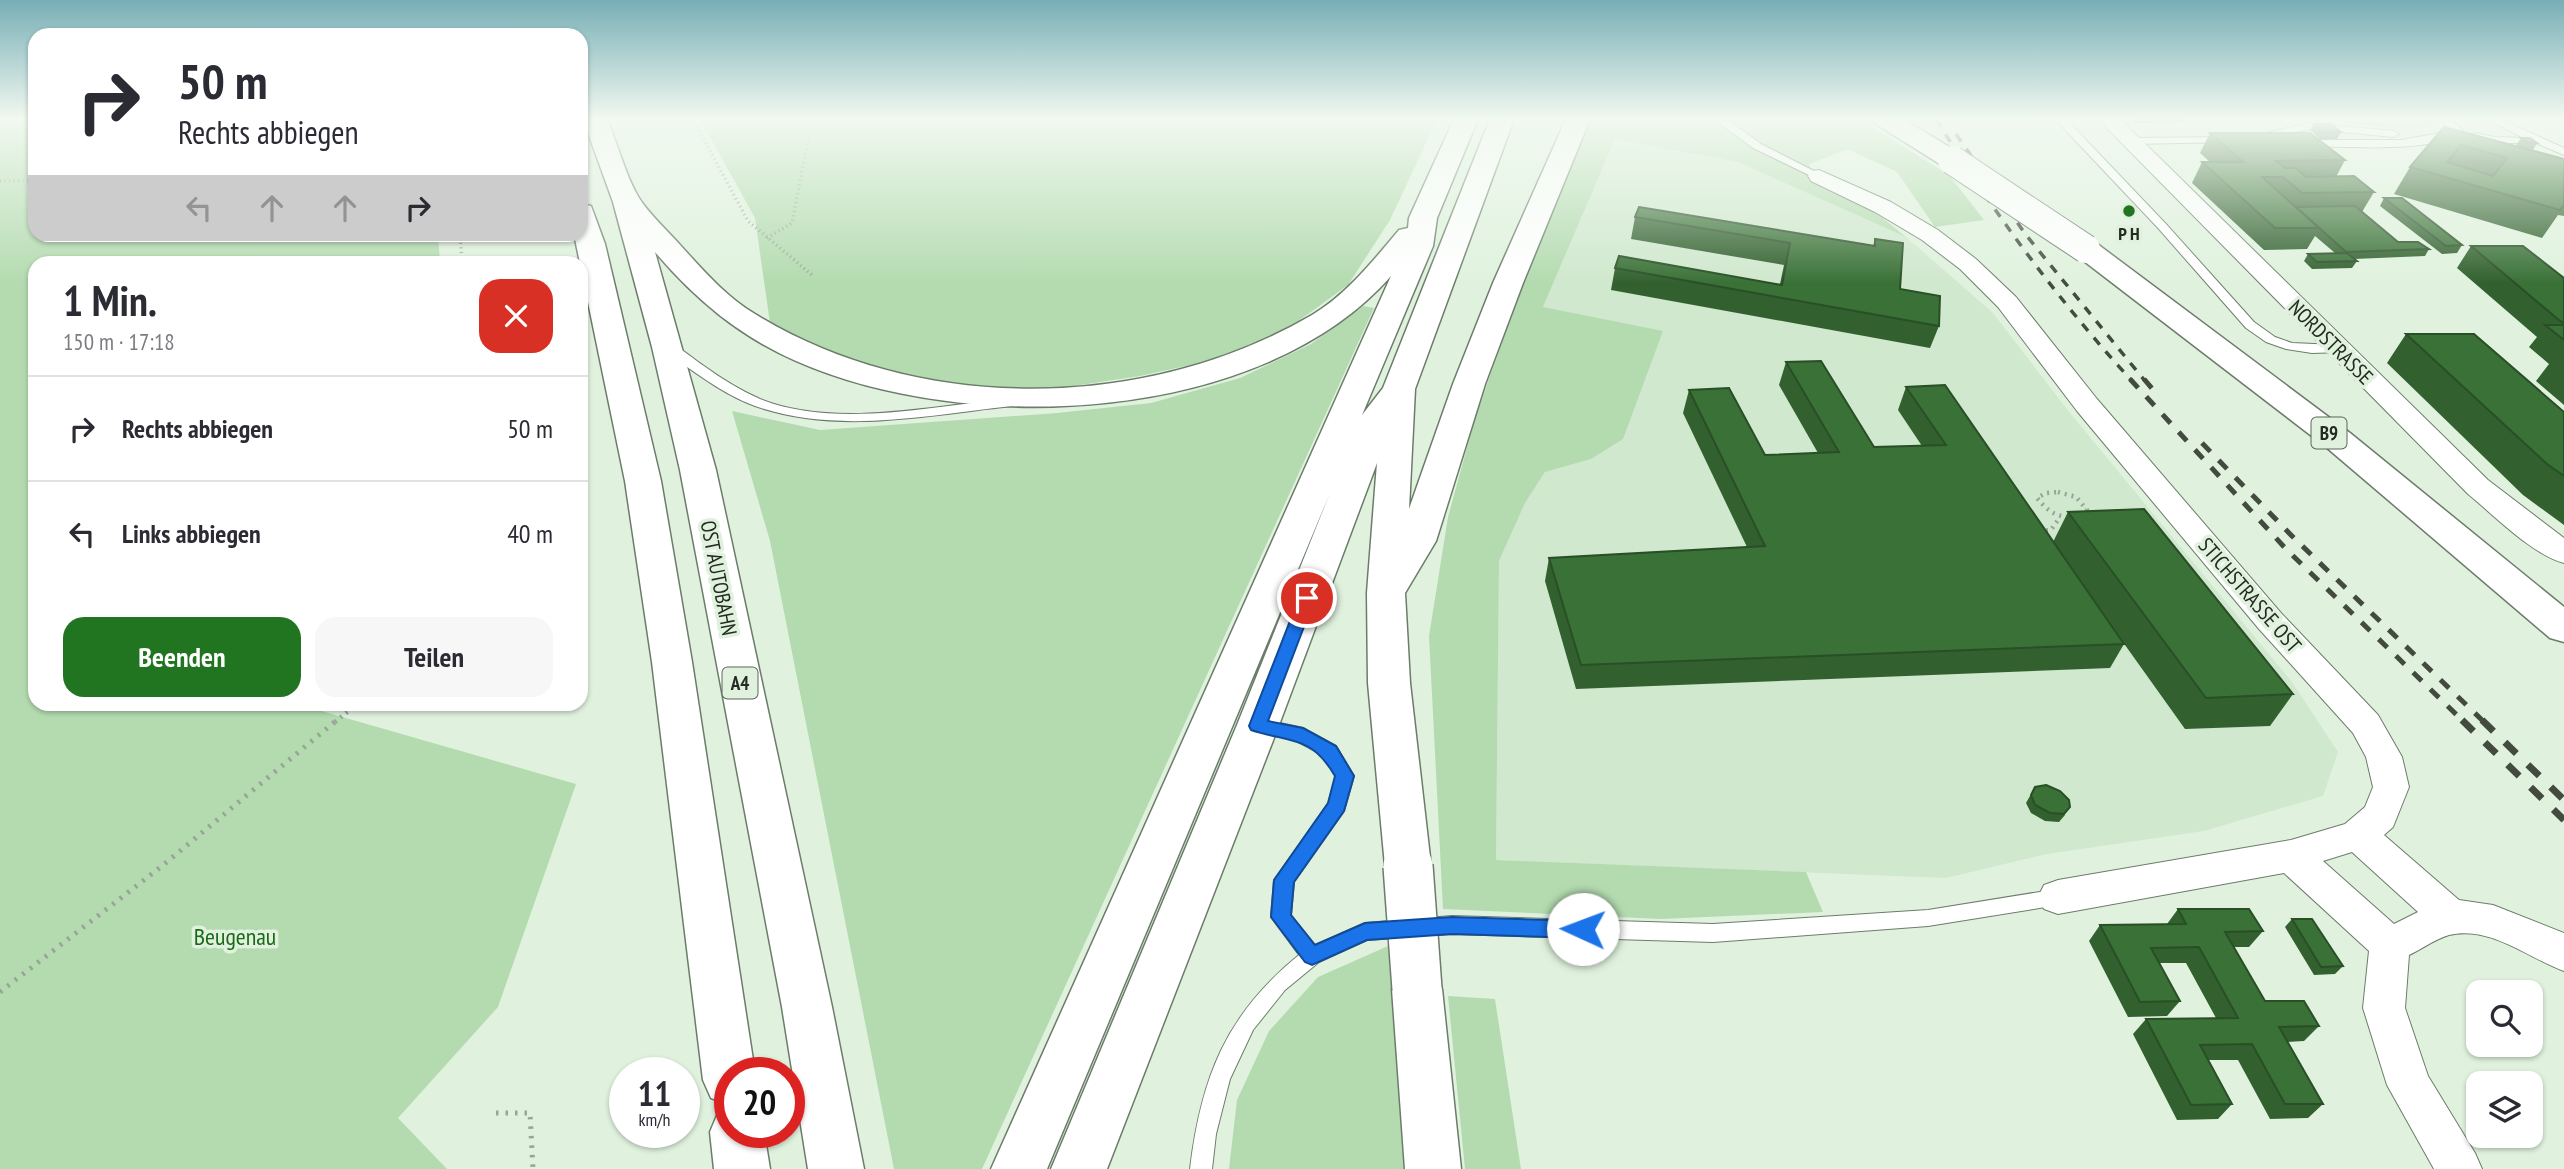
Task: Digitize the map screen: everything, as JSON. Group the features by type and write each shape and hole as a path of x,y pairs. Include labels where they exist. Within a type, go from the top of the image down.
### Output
{"main road":[{"name":"OST AUTOBAHN","path":"616,174 627,202 667,347 698,470 807,1007 836,1169"},
{"path":"627,202 687,269 722,303 781,342 828,363 888,382 941,392 1005,397 1095,394 1189,377 1283,343 1324,320 1357,296 1386,265 1423,218 1442,174"},
{"path":"1079,1169 1258,726 1376,420 1399,389 1481,174"},
{"path":"1386,593 1417,541 1469,384 1555,174"},
{"name":"B9","path":"1972,174 2086,249 2338,440 2564,628"},
{"path":"1019,1169 1419,246 1423,218"},
{"path":"588,242 643,481 674,676 727,1057"},
{"path":"1399,389 1386,593 1389,684 1408,866 1433,1169"},
{"path":"739,1148 742,1169"}],"street":[{"name":"NORDSTRASSE","path":"2163,174 2478,487 2564,553"},
{"name":"STICHSTRASSE OST","path":"1819,176 1883,207 1930,235 1968,264 2007,302 2087,405 2270,621 2366,724 2384,757 2391,787 2379,816 2358,835 2291,856 2058,897"},
{"path":"2358,835 2451,917"},
{"path":"2291,856 2390,945"},
{"path":"2390,945 2451,917 2482,920 2521,932 2564,953"},
{"path":"2390,945 2384,1009 2409,1085 2459,1169"}],"lane":[{"path":"1814,174 1819,176"},
{"path":"2112,174 2258,332 2272,342 2287,347 2337,349"},
{"path":"667,347 729,388 759,403 810,414 878,415 1095,394"},
{"path":"1258,726 1297,733 1330,751 1345,776 1337,806 1284,880 1281,917 1312,956"},
{"path":"1201,1169 1205,1135 1219,1078 1246,1023 1278,984 1312,956 1365,932 1452,925 1713,933 1928,918 2058,897"}],"path":[{"path":"722,174 748,221 812,275"},
{"path":"767,238 792,223 802,174"},
{"path":"0,181 28,181"},
{"path":"2029,531 2051,530 2060,517 2081,515 2087,510 2084,502 2070,494 2058,492 2046,493 2037,498 2045,509 2060,517"},
{"path":"0,992 162,866 348,711"},
{"path":"496,1113 530,1113 533,1169"}],"shaded area":[{"path":"1600,174 1765,174 1906,237 1993,313 2070,413 2292,682 2338,752 2323,796 2204,831 2047,854 1946,878 1496,860 1499,561 1525,503 1545,472 1591,459 1663,332 1543,307"}],"green space":[{"name":"Beugenau","path":"0,174 28,174 28,242 439,242 440,256 28,256 28,711 321,711 576,784 498,1007 398,1118 447,1169 0,1169"},
{"path":"730,174 1412,174 1390,220 1348,285 1286,330 1218,359 1140,376 1060,388 973,387 902,375 827,354 770,323 755,218"},
{"path":"1569,174 1600,174 1543,307 1663,331 1623,439 1591,459 1545,472 1525,503 1499,561 1496,860 1806,872 1823,912 1661,919 1443,909 1429,636 1448,517 1476,415 1517,300"},
{"path":"1764,174 1812,174 1813,178 1873,210 1906,237"},
{"path":"1898,174 1947,174 1984,220 1935,227"},
{"path":"1363,306 1374,308 982,1169 894,1169 770,541 732,411 820,430 1057,413 1151,403 1240,378 1311,344"},
{"path":"1388,946 1406,1169 1229,1169 1237,1100 1269,1031 1318,977"},
{"path":"1448,996 1495,999 1521,1169 1465,1169"}],"building":[{"path":"2215,174 2354,176 2374,192 2302,193 2283,177 2262,177 2319,228 2275,228"},
{"path":"2433,174 2485,174 2493,176 2495,174 2564,174 2564,205 2560,210"},
{"path":"2384,198 2402,198 2462,245 2446,246"},
{"path":"2355,206 2398,242 2418,242 2429,249 2346,252 2296,207"},
{"path":"1639,207 1875,246 1875,239 1903,243 1900,289 1940,296 1939,326 1615,268 1619,256 1782,285 1790,243 1635,217"},
{"path":"2471,246 2523,246 2564,278 2564,323 2560,321"},
{"path":"2347,253 2357,261 2317,262 2308,254"},
{"path":"2545,325 2564,325 2564,340"},
{"path":"2406,334 2474,334 2564,412 2564,476 2547,464"},
{"path":"1821,361 1874,447 1946,445 1906,387 1945,385 2124,644 1581,665 1549,558 1765,546 1689,390 1729,388 1765,455 1839,452 1786,362"},
{"path":"2144,509 2293,694 2206,698 2068,512"},
{"path":"2046,785 2060,791 2069,800 2070,807 2064,814 2050,813 2035,805 2031,795 2035,787"},
{"path":"2178,909 2249,909 2263,931 2225,932 2265,1001 2304,1001 2319,1026 2279,1027 2323,1104 2285,1104 2252,1044 2200,1045 2232,1104 2191,1105 2146,1019 2238,1018 2199,947 2151,948 2180,1001 2140,1002 2100,925 2186,924"},
{"path":"2292,919 2312,919 2343,966 2321,967"}],"railway":[{"path":"1971,174 2078,319 2132,381"},
{"path":"1983,174 2026,235 2145,381"},
{"path":"2130,379 2286,549 2464,722"},
{"path":"2144,379 2155,392"},
{"path":"2202,443 2292,536 2484,722"},
{"path":"2462,720 2564,820"},
{"path":"2482,720 2564,800"}],"place":[{"name":"P H","path":"2129,211"}],"route":[{"path":"1307,598 1258,726 1297,733 1330,751 1345,776 1337,806 1284,880 1281,917 1312,956 1365,932 1452,925 1583,929"}]}
